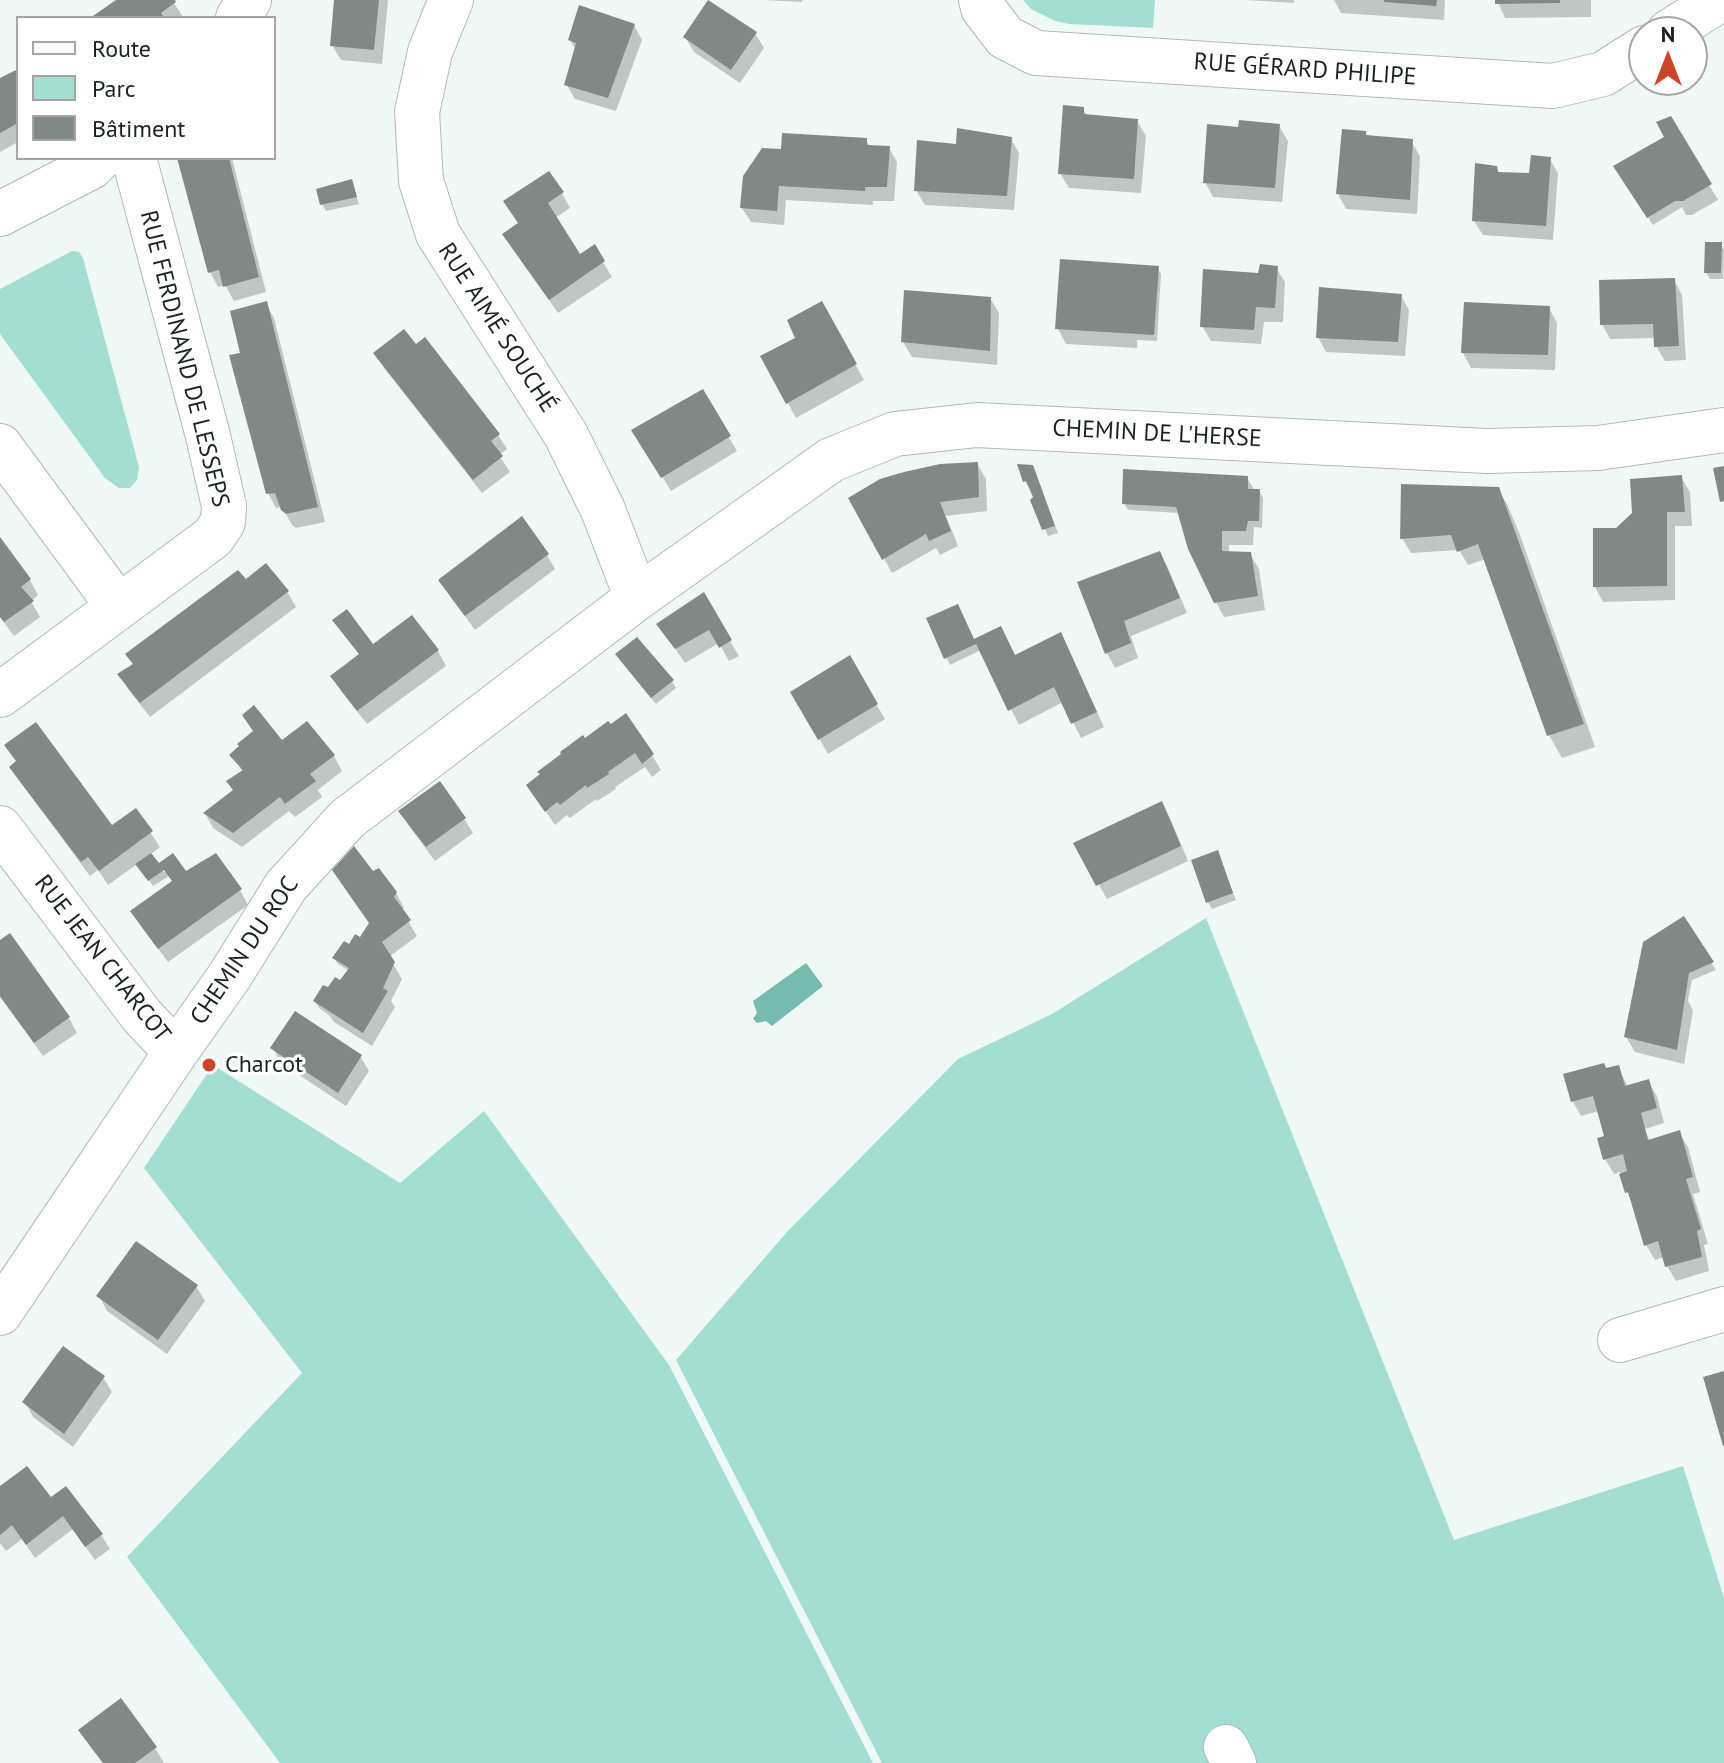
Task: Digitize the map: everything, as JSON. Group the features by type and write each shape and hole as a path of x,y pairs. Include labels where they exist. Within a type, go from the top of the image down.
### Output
{"street":[{"name":"RUE AIMÉ SOUCHÉ","path":"451,0 430,52 417,112 421,181 438,234 566,435 603,510 637,598"},
{"name":"RUE GÉRARD PHILIPE","path":"981,0 983,8 1005,37 1036,53 1553,86 1603,74 1628,58"},
{"path":"1694,16 1719,0"},
{"path":"0,214 91,167 98,160"},
{"name":"RUE FERDINAND DE LESSEPS","path":"0,695 213,537 223,522 224,506 204,420 135,160"},
{"name":"CHEMIN DE L'HERSE","path":"637,598 831,460 895,434 977,425 1487,451 1598,448 1724,430"},
{"path":"0,446 118,606"},
{"name":"CHEMIN DU ROC","path":"0,1313 229,977 286,886 347,819 637,598"},
{"name":"RUE JEAN CHARCOT","path":"0,828 142,1016 176,1052"},
{"path":"1620,1340 1724,1309"}],"green space":[{"path":"1023,0 1155,0 1153,28 1055,21 1031,9"},
{"path":"72,251 79,252 83,258 139,467 137,480 130,488 119,488 105,478 0,334 0,289"},
{"path":"1206,918 1454,1540 1683,1466 1724,1598 1724,1763 882,1763 676,1360 787,1232 958,1059 1052,1014"},
{"path":"213,1065 400,1183 484,1111 669,1365 873,1763 280,1763 127,1557 302,1373 144,1168"}],"shaded area":[{"path":"806,963 823,986 772,1026 766,1021 757,1023 753,1019 757,1013 753,1001"}],"building":[{"path":"116,0 176,2 161,13 163,16 93,16"},
{"path":"334,0 379,0 374,50 330,46"},
{"path":"708,0 757,32 731,70 683,37"},
{"path":"1384,0 1437,0 1436,6"},
{"path":"1495,0 1560,0 1560,3 1495,4"},
{"path":"579,5 635,24 608,98 564,85 576,43 568,40"},
{"path":"16,70 16,124 0,133 0,78"},
{"path":"1063,105 1084,107 1084,114 1138,119 1134,179 1058,174"},
{"path":"1671,116 1712,184 1647,218 1613,166 1664,137 1656,122"},
{"path":"1239,120 1280,124 1275,188 1203,183 1207,124 1238,127"},
{"path":"957,128 1012,137 1007,196 914,191 917,140 956,144"},
{"path":"1342,129 1366,131 1366,135 1413,139 1410,200 1336,194"},
{"path":"782,133 867,138 867,145 890,146 887,187 865,187 865,191 779,186 777,211 740,208 743,176 762,148 781,149"},
{"path":"1531,155 1551,157 1546,226 1472,221 1475,163 1497,166 1498,172 1529,173"},
{"path":"178,160 230,160 259,277 223,287 219,270 208,273"},
{"path":"549,171 564,192 548,203 580,254 595,244 605,261 549,300 502,234 518,223 503,201"},
{"path":"352,179 357,197 320,205 316,189"},
{"path":"1705,242 1722,242 1721,273 1704,273"},
{"path":"1060,259 1159,266 1154,335 1055,329"},
{"path":"1260,264 1278,266 1275,308 1256,307 1254,330 1200,327 1203,269 1258,273"},
{"path":"1675,278 1679,346 1654,347 1653,324 1600,325 1599,280"},
{"path":"1319,287 1402,294 1398,342 1316,338"},
{"path":"904,290 991,297 990,351 901,342"},
{"path":"267,301 318,507 286,514 281,510 275,493 266,494 229,355 240,353 230,311"},
{"path":"822,301 857,364 786,404 760,356 795,338 787,320"},
{"path":"1464,302 1550,306 1548,355 1461,353"},
{"path":"404,329 416,344 425,337 500,434 491,441 503,456 473,480 373,353"},
{"path":"703,389 731,436 661,478 631,430"},
{"path":"978,462 979,497 940,502 951,531 929,541 926,534 882,560 848,498 880,479 904,472 940,464"},
{"path":"1017,464 1033,465 1055,526 1042,530 1030,500 1033,497 1026,481 1023,482"},
{"path":"1724,466 1724,501 1720,502 1713,468"},
{"path":"1123,469 1248,476 1248,489 1260,489 1259,521 1248,521 1246,531 1222,531 1222,551 1251,552 1258,596 1214,603 1188,549 1176,507 1122,504"},
{"path":"1682,475 1685,512 1667,512 1667,586 1593,587 1593,528 1616,528 1632,513 1630,479"},
{"path":"1401,484 1499,487 1584,724 1547,736 1478,544 1457,552 1451,535 1400,539"},
{"path":"522,516 549,554 465,616 438,580"},
{"path":"0,537 31,579 21,587 34,601 4,622 0,617"},
{"path":"1160,551 1180,598 1124,621 1131,643 1105,654 1077,582"},
{"path":"266,563 289,591 140,703 117,674 133,664 125,654 238,570 246,579"},
{"path":"704,592 732,640 719,648 709,630 675,649 656,624"},
{"path":"958,604 974,639 1001,626 1015,655 1061,632 1097,712 1071,724 1054,687 1008,711 976,644 944,659 926,618"},
{"path":"347,609 373,644 412,615 439,650 357,711 330,676 359,654 332,620"},
{"path":"637,637 674,680 651,698 615,654"},
{"path":"850,655 878,704 818,740 790,692"},
{"path":"254,705 282,740 307,721 335,755 310,774 316,781 285,804 280,797 233,833 203,813 233,790 226,781 243,770 229,755 253,731 242,715"},
{"path":"626,713 654,754 642,764 635,753 609,774 587,788 586,785 560,805 557,802 545,812 526,785 540,774 537,772 583,735 585,738 608,721 611,724"},
{"path":"36,722 112,825 136,808 153,831 99,871 88,857 81,862 9,767 16,761 4,745"},
{"path":"440,781 466,818 426,847 398,811"},
{"path":"1162,801 1181,846 1096,886 1073,843"},
{"path":"354,846 373,871 379,868 397,892 394,897 411,920 382,942 395,962 383,988 388,991 363,1033 313,1001 323,985 328,987 335,977 340,980 349,968 332,958 344,941 349,944 355,934 360,937 369,923 332,870"},
{"path":"1218,850 1233,893 1206,903 1191,860"},
{"path":"151,853 159,863 173,853 186,871 216,853 242,889 158,949 130,911 172,881 164,870 148,881 135,864"},
{"path":"1684,916 1714,962 1689,973 1677,1050 1624,1037 1643,942"},
{"path":"10,933 70,1017 34,1043 0,996 0,940"},
{"path":"295,1011 362,1055 338,1093 270,1048"},
{"path":"1604,1063 1606,1068 1619,1065 1625,1086 1649,1079 1657,1108 1641,1113 1648,1140 1680,1130 1693,1177 1686,1179 1701,1229 1697,1231 1702,1257 1665,1267 1658,1241 1644,1246 1628,1192 1625,1193 1619,1174 1627,1171 1623,1154 1603,1160 1597,1138 1604,1136 1593,1096 1571,1102 1563,1074"},
{"path":"136,1241 198,1285 158,1340 96,1296"},
{"path":"63,1346 105,1376 64,1434 22,1402"},
{"path":"1724,1371 1724,1446 1723,1446 1703,1377"},
{"path":"27,1466 51,1497 66,1486 103,1534 85,1547 63,1516 26,1545 12,1525 0,1535 0,1486"},
{"path":"121,1698 157,1747 135,1763 103,1763 78,1730"}],"place":[{"name":"Charcot","path":"209,1065"}]}
